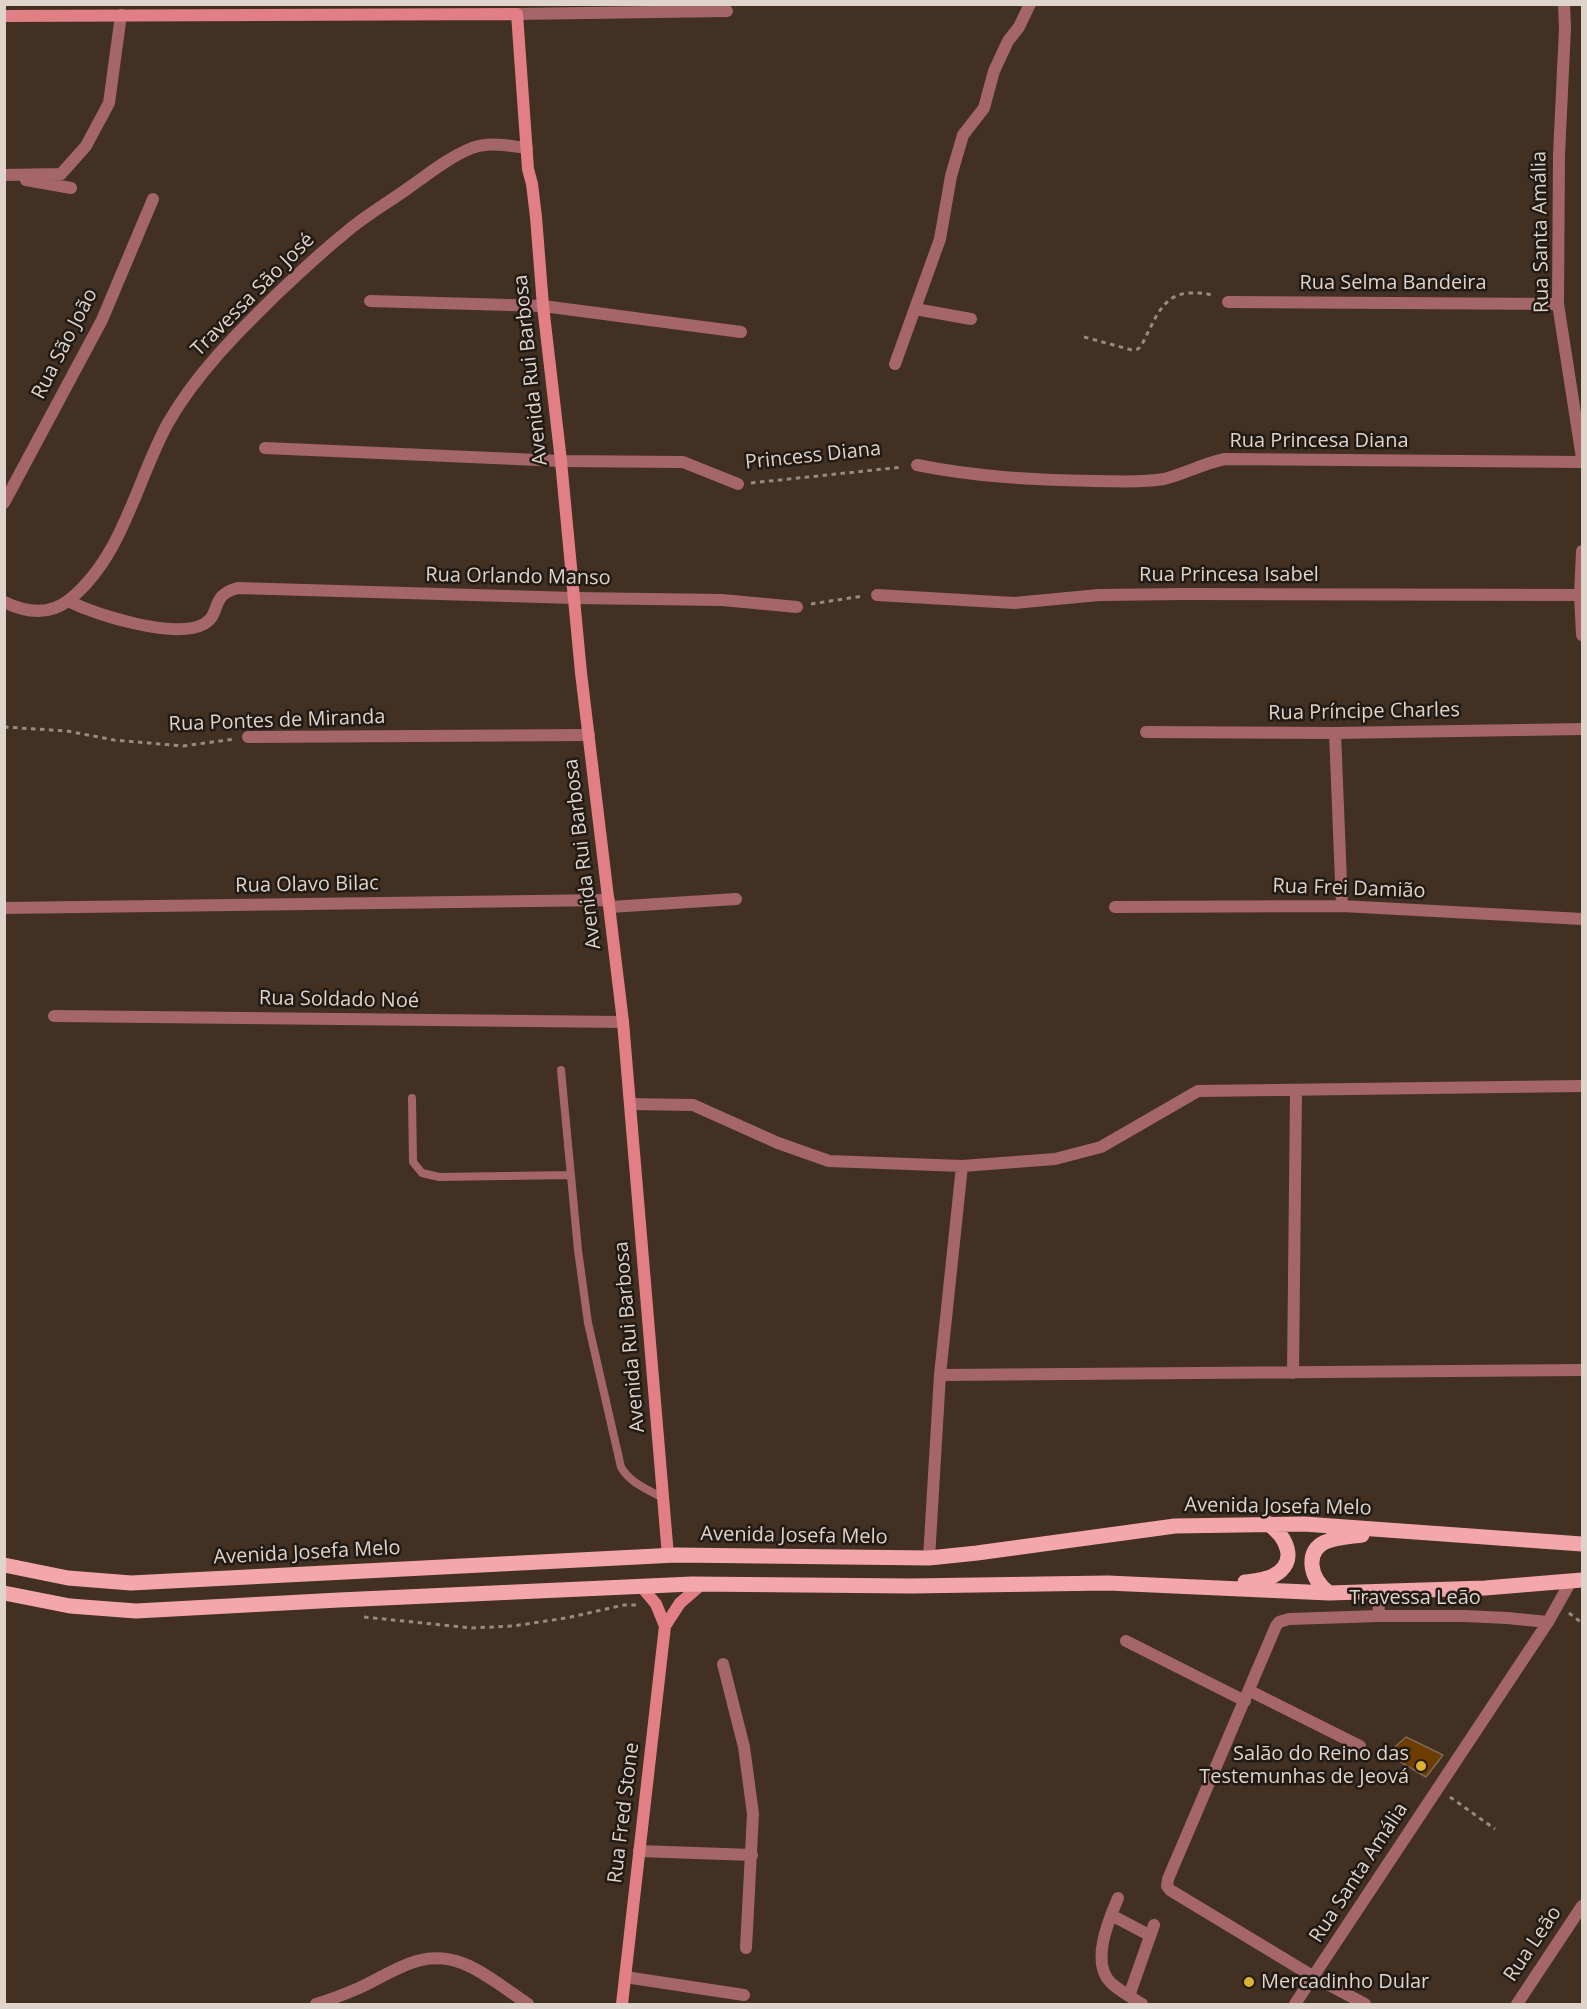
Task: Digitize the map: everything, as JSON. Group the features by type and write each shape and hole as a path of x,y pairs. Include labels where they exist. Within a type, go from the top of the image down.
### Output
{"main road":[{"name":"Avenida Josefa Melo","path":"4,1565 68,1578 131,1582 668,1556 929,1558 1175,1526 1267,1523 1582,1544"},
{"path":"1209,1587 1263,1579 1280,1571 1286,1563 1287,1546 1275,1529 1267,1523"},
{"path":"1329,1593 1321,1587 1312,1567 1312,1556 1316,1547 1326,1541 1392,1530"},
{"path":"8,1598 136,1611 640,1585 911,1586 1108,1583 1329,1593 1485,1588 1577,1580"}],"street":[{"path":"895,364 940,239 951,176 963,135 984,108 994,70 1030,4"},
{"name":"Rua Santa Amália","path":"1564,4 1559,155 1558,304 1582,460"},
{"path":"4,16 727,11"},
{"name":"Avenida Rui Barbosa","path":"517,14 527,148 536,217 543,306 589,735 623,1022 668,1556"},
{"path":"4,175 61,174 86,146 109,103 121,15"},
{"name":"Travessa São José","path":"4,602 19,609 45,611 68,601 95,573 110,550 169,423 202,372 244,326 345,232 441,165 473,148 496,144 527,148"},
{"path":"4,175 71,188"},
{"name":"Rua São João","path":"4,503 102,320 153,199"},
{"path":"370,301 543,306 741,332"},
{"name":"Rua Selma Bandeira","path":"1228,302 1558,304"},
{"path":"915,309 970,319"},
{"path":"265,448 561,460"},
{"name":"Rua Princesa Diana","path":"917,465 972,475 1150,481 1225,459 1582,460"},
{"name":"Princess Diana","path":"561,460 683,462 738,484"},
{"path":"1582,550 1582,635"},
{"name":"Rua Orlando Manso","path":"68,601 125,621 163,628 185,629 208,621 219,597 238,588 722,600 796,607"},
{"name":"Rua Princesa Isabel","path":"877,595 1014,603 1099,595 1581,595"},
{"name":"Rua Príncipe Charles","path":"1146,732 1335,733 1582,729"},
{"path":"1335,733 1342,906"},
{"name":"Rua Pontes de Miranda","path":"248,737 589,735"},
{"name":"Rua Olavo Bilac","path":"4,908 610,904 736,899"},
{"name":"Rua Frei Damião","path":"1115,907 1342,906 1582,919"},
{"name":"Rua Soldado Noé","path":"54,1017 623,1022"},
{"path":"630,1104 693,1105 778,1143 829,1161 962,1166 1055,1159 1101,1147 1198,1091 1582,1086"},
{"path":"1293,1373 1296,1089"},
{"path":"929,1558 940,1375 962,1166"},
{"path":"940,1375 1582,1370"},
{"name":"Rua Santa Amália","path":"1295,2004 1577,1580"},
{"name":"Rua Fred Stone","path":"622,2004 665,1626 680,1603 702,1584"},
{"name":"Rua Fred Stone","path":"640,1585 656,1604 665,1626"},
{"path":"1378,1592 1379,1616"},
{"name":"Travessa Leão","path":"1248,1696 1276,1626 1282,1621 1305,1618 1379,1616 1508,1618 1548,1622"},
{"path":"1126,1641 1360,1746"},
{"path":"723,1664 744,1747 753,1814 746,1948"},
{"path":"1248,1696 1168,1879 1167,1886 1170,1890 1314,1977 1365,2004"},
{"path":"639,1851 752,1855"},
{"path":"1118,1898 1102,1946 1106,1977 1111,1983 1142,2004"},
{"name":"Rua Leão","path":"1517,2004 1582,1906"},
{"path":"1111,1915 1152,1930 1129,1996"},
{"path":"316,2004 359,1988 388,1972 422,1958 435,1958 450,1959 464,1964 528,2004"},
{"path":"625,1977 744,1995"}],"lane":[{"path":"561,1070 588,1323 621,1467 634,1483 663,1498"},
{"path":"412,1098 413,1161 422,1173 439,1177 571,1175"}],"path":[{"path":"1084,337 1132,350 1138,349 1164,304 1179,293 1206,293 1228,302"},
{"name":"Princess Diana","path":"738,484 917,465"},
{"path":"796,607 877,595"},
{"name":"Rua Pontes de Miranda","path":"4,726 67,731 114,740 183,747 248,737"},
{"path":"362,1616 472,1628 513,1626 566,1618 624,1605 656,1604"},
{"path":"1438,1789 1495,1829"}],"building":[{"name":"Salão do Reino das Testemunhas de Jeová","path":"1406,1737 1443,1755 1426,1777 1387,1754"}],"place":[{"name":"Salão do Reino das Testemunhas de Jeová","path":"1421,1766"},
{"name":"Mercadinho Dular","path":"1249,1982"}]}
